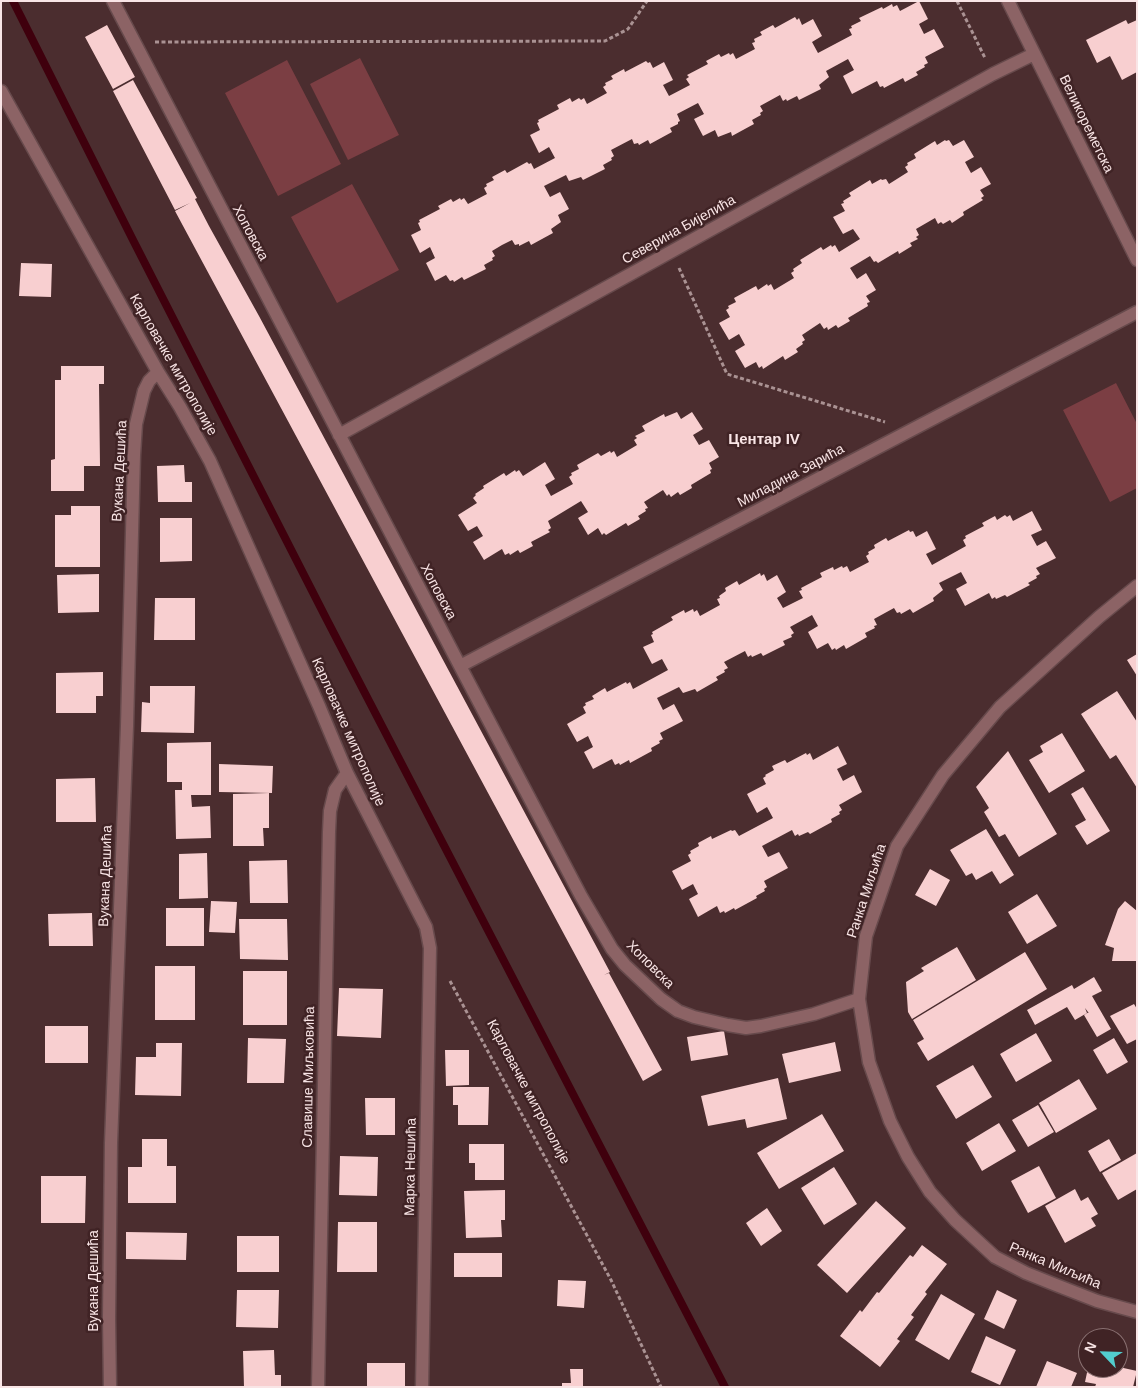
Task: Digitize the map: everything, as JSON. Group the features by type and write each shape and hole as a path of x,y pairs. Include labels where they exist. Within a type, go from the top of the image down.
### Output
{"street":[{"name":"Хоповска","path":"113,1 581,896 612,949 625,965 678,1011 694,1018 728,1025 746,1028 761,1026 814,1014 859,999"},
{"name":"Великореметска","path":"1008,1 1137,260"},
{"name":"Северина Бијелића","path":"339,435 993,74 1034,54"},
{"name":"Карловачке митрополије","path":"1,91 158,372 210,461 347,773 426,927 430,948"},
{"name":"Миладина Зарића","path":"460,666 1137,312"},
{"name":"Вукана Дешића","path":"110,1387 111,1143 127,726 134,455 136,424 144,391 149,381 158,372"},
{"name":"Ранка Миљића","path":"1137,586 1099,617 1000,707 943,775 897,846 866,936 859,999 869,1062 890,1121 908,1157 930,1192 995,1257 1026,1273 1097,1301 1137,1312"},
{"name":"Славише Миљковића","path":"318,1387 329,832 330,811 335,790 347,773"},
{"name":"Марка Нешића","path":"422,1387 430,948"}],"path":[{"path":"133,42 605,41 628,29 647,1"},
{"path":"957,1 993,74"},
{"path":"672,251 728,374 912,430"},
{"name":"Карловачке митрополије","path":"430,948 465,1007 611,1280 662,1387"}],"shaded area":[{"path":"360,58 399,135 348,160 310,84"},
{"path":"287,60 341,164 278,196 225,93"},
{"path":"352,184 399,270 337,303 291,217"},
{"path":"1116,383 1137,424 1137,488 1110,502 1063,410"}],"building":[{"path":"919,1 928,19 919,24 924,34 934,29 944,47 925,57 928,63 924,65 925,67 916,72 918,75 905,82 903,78 884,88 883,86 880,87 877,81 852,94 843,76 854,70 848,59 826,71 829,77 819,85 821,89 799,100 797,96 783,101 780,95 760,106 763,111 760,113 761,115 752,120 754,124 732,136 731,132 718,137 715,130 703,136 694,119 704,114 698,103 677,114 680,121 670,128 672,132 650,144 648,140 639,145 638,143 634,144 632,139 611,150 614,156 611,158 612,160 603,165 605,169 583,180 581,177 569,181 566,175 544,186 550,197 560,192 569,209 558,215 561,222 551,229 553,233 531,245 529,241 519,246 519,244 515,245 512,240 502,245 492,251 495,256 492,258 493,260 484,265 486,269 464,280 462,277 454,282 453,280 450,281 446,275 435,281 426,263 435,258 430,247 420,253 411,235 421,230 418,223 420,222 419,220 440,209 438,206 451,199 453,202 460,198 461,200 464,198 468,204 487,194 484,188 487,186 486,184 494,180 492,177 505,170 507,173 527,162 531,163 534,169 555,158 549,147 539,153 530,135 540,130 537,123 539,122 538,120 559,109 557,105 570,98 572,102 579,98 581,100 584,98 587,104 607,93 603,87 606,85 605,83 613,79 611,76 624,69 625,72 646,61 650,62 653,68 664,62 673,80 663,85 669,96 690,85 686,79 689,77 687,75 708,64 706,61 719,54 721,57 729,53 730,55 733,53 736,59 755,49 752,43 755,42 754,39 762,35 760,32 773,25 775,28 795,17 797,20 799,18 802,25 813,19 822,36 812,42 818,53 852,35 849,29 861,21 859,18 892,4 893,7 897,5 900,11"},
{"path":"1126,20 1128,24 1137,20 1137,72 1122,80 1110,56 1097,63 1086,40"},
{"path":"107,25 135,77 113,89 85,37"},
{"path":"133,80 197,198 195,199 209,226 610,972 604,975 609,973 662,1070 643,1081 175,211 190,203 175,210 113,91"},
{"path":"945,140 949,140 953,146 964,140 974,157 965,162 971,173 981,167 991,184 980,190 984,196 981,198 983,200 963,212 964,215 952,223 950,220 943,224 941,222 938,224 935,218 916,229 919,235 916,237 918,239 910,243 912,246 899,254 898,251 878,263 874,262 870,256 850,268 857,279 866,273 876,290 866,296 870,302 867,303 868,306 848,318 850,321 838,328 836,325 828,330 827,327 824,329 820,323 802,335 805,340 796,349 798,352 785,360 783,356 763,369 762,366 759,368 756,362 745,368 735,351 745,345 739,334 729,340 719,323 730,317 726,310 729,308 728,306 736,302 734,298 756,286 758,290 767,284 768,286 771,284 774,290 794,278 791,273 794,271 793,269 802,263 800,260 821,247 823,250 831,245 832,247 835,245 839,252 860,239 853,229 843,234 833,217 845,211 841,204 851,196 849,193 870,180 872,184 881,179 886,179 889,184 908,172 905,167 908,165 907,163 916,158 914,154 935,141 937,145"},
{"path":"21,263 52,264 51,297 19,296"},
{"path":"61,366 104,366 104,384 99,384 100,466 84,466 84,491 51,491 51,460 55,459 55,380 61,380"},
{"path":"677,412 681,419 692,412 703,429 693,435 699,445 709,440 719,457 709,463 712,469 710,470 711,473 691,485 692,488 680,495 678,492 671,497 669,494 667,496 663,490 644,502 648,508 638,516 640,519 628,526 626,523 606,535 604,533 602,535 598,528 588,535 578,518 588,512 581,501 548,521 551,528 548,530 550,532 531,542 533,546 520,553 518,550 510,555 509,553 505,555 502,549 484,560 473,542 483,536 477,526 468,531 458,515 477,503 473,498 475,494 484,488 483,486 504,473 506,476 515,470 516,472 519,470 523,476 545,462 555,479 545,485 551,496 573,484 569,477 572,475 571,473 579,469 577,465 598,453 601,456 614,451 617,457 637,445 634,440 637,438 635,436 645,431 642,426 664,414 665,417"},
{"path":"184,465 185,482 192,482 192,502 158,502 157,466"},
{"path":"71,506 100,506 100,567 55,567 55,515 71,515"},
{"path":"1032,511 1042,530 1031,535 1037,546 1046,541 1056,558 1036,568 1040,574 1028,583 1030,585 1007,597 1005,595 992,599 989,593 965,606 956,589 967,583 961,572 939,583 943,590 933,598 934,601 913,613 910,609 901,614 900,612 897,613 894,608 874,619 877,625 865,633 867,637 846,649 844,645 836,650 835,648 832,650 828,643 817,649 808,632 818,626 812,615 790,627 794,633 791,635 792,637 783,641 785,645 763,656 761,653 748,657 745,651 724,662 728,668 716,677 718,680 697,692 695,689 683,693 679,687 657,698 663,710 674,704 683,721 660,733 663,739 651,748 652,751 630,763 629,760 620,765 619,763 615,765 612,759 593,769 584,752 593,747 588,736 577,742 567,724 586,713 583,707 586,705 585,703 594,699 592,696 605,688 607,692 626,682 627,684 630,682 633,689 668,670 662,659 652,664 643,647 654,642 651,635 653,634 652,632 673,620 671,617 684,610 685,613 693,609 694,612 697,610 700,616 720,605 717,599 720,598 719,596 726,591 725,588 737,581 739,585 760,573 761,576 764,574 767,581 777,575 786,592 777,598 783,608 803,598 799,591 802,590 801,588 822,577 820,573 833,567 834,570 842,566 843,568 847,566 850,572 869,562 866,556 869,554 868,552 875,548 874,545 886,538 888,541 909,530 910,532 913,531 916,537 927,531 936,549 926,554 932,565 966,546 963,540 966,538 965,536 984,526 982,523 995,516 997,520 1005,515 1007,517 1010,515 1013,521"},
{"path":"160,518 192,518 192,561 160,562"},
{"path":"99,574 99,612 58,613 57,575"},
{"path":"155,598 195,598 195,640 154,640"},
{"path":"1137,654 1137,676 1127,660"},
{"path":"103,672 103,696 96,696 96,713 56,713 56,673"},
{"path":"150,686 195,686 194,733 141,732 142,702 150,703"},
{"path":"1117,691 1137,722 1137,788 1116,755 1110,759 1081,714"},
{"path":"1062,733 1085,771 1049,793 1029,760 1043,752 1040,746"},
{"path":"211,742 211,795 191,795 192,807 210,806 211,838 176,839 175,790 182,790 182,782 167,782 167,743"},
{"path":"838,746 847,764 837,769 843,781 854,775 862,792 839,805 842,810 839,812 840,814 831,819 832,822 810,834 808,832 795,836 792,830 762,846 768,857 779,852 788,868 764,881 767,887 764,889 765,891 756,896 757,898 735,910 734,908 725,913 724,911 720,913 717,906 698,917 689,899 698,894 693,884 682,890 672,871 691,861 688,855 691,853 690,851 699,846 698,843 711,836 712,839 735,830 739,836 773,818 767,807 757,813 747,794 766,784 763,778 774,770 772,766 785,760 787,763 806,753 807,755 810,753 813,760"},
{"path":"1008,751 1057,834 1019,857 1005,834 999,837 984,812 989,808 976,787"},
{"path":"219,764 273,766 272,793 219,792"},
{"path":"95,778 96,822 56,822 56,779"},
{"path":"1083,787 1110,831 1087,845 1075,826 1086,820 1071,794"},
{"path":"269,793 269,828 263,828 264,846 233,846 233,794"},
{"path":"986,829 1014,875 1000,884 992,871 976,880 972,873 966,876 950,850"},
{"path":"207,853 208,898 179,899 179,854"},
{"path":"287,860 288,903 250,903 249,861"},
{"path":"930,869 950,880 936,906 915,895"},
{"path":"1037,894 1057,926 1027,944 1008,912"},
{"path":"211,901 237,902 235,933 209,932"},
{"path":"1125,901 1137,911 1137,961 1112,961 1114,948 1105,945 1118,909"},
{"path":"166,908 204,908 204,946 166,946"},
{"path":"92,913 93,946 49,946 48,914"},
{"path":"239,919 287,919 288,960 240,959"},
{"path":"957,947 976,980 912,1019 908,1012 906,982 924,971 921,968"},
{"path":"1025,952 1047,989 928,1061 917,1043 924,1039 913,1020"},
{"path":"155,966 195,966 195,1020 155,1020"},
{"path":"243,971 287,971 287,1025 243,1025"},
{"path":"1094,977 1102,991 1092,996 1111,1029 1097,1037 1084,1015 1089,1012 1085,1008 1087,1013 1075,1020 1067,1007 1035,1025 1027,1010 1072,985 1074,989"},
{"path":"339,988 383,989 381,1038 337,1036"},
{"path":"1134,1004 1137,1009 1137,1039 1127,1044 1110,1016"},
{"path":"45,1026 88,1026 88,1063 45,1063"},
{"path":"724,1031 728,1055 691,1061 687,1037"},
{"path":"1036,1033 1052,1061 1016,1082 1000,1054"},
{"path":"248,1038 286,1039 284,1083 247,1083"},
{"path":"1114,1038 1128,1062 1107,1074 1093,1050"},
{"path":"835,1042 841,1071 789,1083 782,1054"},
{"path":"156,1043 182,1043 181,1096 135,1095 136,1057 156,1057"},
{"path":"445,1050 469,1050 469,1085 446,1086"},
{"path":"973,1065 992,1097 956,1119 936,1086"},
{"path":"778,1078 787,1119 747,1128 745,1119 708,1126 701,1096"},
{"path":"1079,1079 1097,1109 1056,1133 1039,1103"},
{"path":"453,1087 489,1087 488,1125 458,1125 458,1105 453,1105"},
{"path":"365,1098 395,1098 395,1135 366,1135"},
{"path":"1038,1105 1054,1132 1028,1147 1012,1120"},
{"path":"822,1114 844,1151 779,1189 757,1153"},
{"path":"999,1123 1016,1151 982,1171 966,1143"},
{"path":"142,1139 167,1139 167,1166 176,1166 176,1203 128,1203 128,1167 142,1167"},
{"path":"1109,1139 1121,1160 1100,1172 1088,1151"},
{"path":"469,1144 504,1144 504,1180 475,1180 475,1163 469,1163"},
{"path":"1137,1153 1137,1189 1118,1200 1102,1173"},
{"path":"340,1156 378,1157 377,1196 339,1195"},
{"path":"1039,1166 1056,1198 1028,1213 1011,1181"},
{"path":"834,1167 857,1204 824,1225 801,1188"},
{"path":"41,1176 86,1176 85,1223 41,1223"},
{"path":"1075,1189 1081,1201 1088,1197 1098,1214 1091,1218 1096,1226 1065,1243 1045,1206"},
{"path":"505,1190 505,1220 501,1220 502,1237 466,1238 464,1191"},
{"path":"876,1201 906,1228 847,1293 817,1265"},
{"path":"767,1208 782,1231 761,1246 746,1223"},
{"path":"338,1222 377,1222 377,1272 337,1272"},
{"path":"126,1232 187,1233 186,1260 126,1259"},
{"path":"237,1236 279,1236 279,1272 237,1272"},
{"path":"922,1245 947,1264 925,1292 927,1294 911,1315 914,1317 897,1339 900,1341 880,1367 840,1336 860,1310 862,1312 910,1255 913,1257"},
{"path":"454,1253 502,1253 502,1277 454,1277"},
{"path":"558,1280 586,1281 584,1308 557,1306"},
{"path":"237,1290 279,1290 278,1328 236,1327"},
{"path":"997,1290 1017,1300 1004,1329 984,1319"},
{"path":"941,1294 975,1314 949,1360 915,1340"},
{"path":"986,1336 1016,1350 1000,1385 971,1372"},
{"path":"274,1350 275,1375 281,1375 281,1387 244,1387 243,1351"},
{"path":"1047,1361 1077,1373 1071,1387 1036,1387"},
{"path":"367,1363 405,1363 405,1387 367,1387"},
{"path":"570,1369 583,1369 583,1387 562,1387 562,1383 571,1383"},
{"path":"1128,1369 1137,1371 1133,1387 1095,1387 1096,1384 1085,1382 1086,1378 1128,1378"}],"waterway":[{"path":"13,1 327,620 725,1387"}],"district":[{"name":"Центар IV","path":"764,440"}]}
